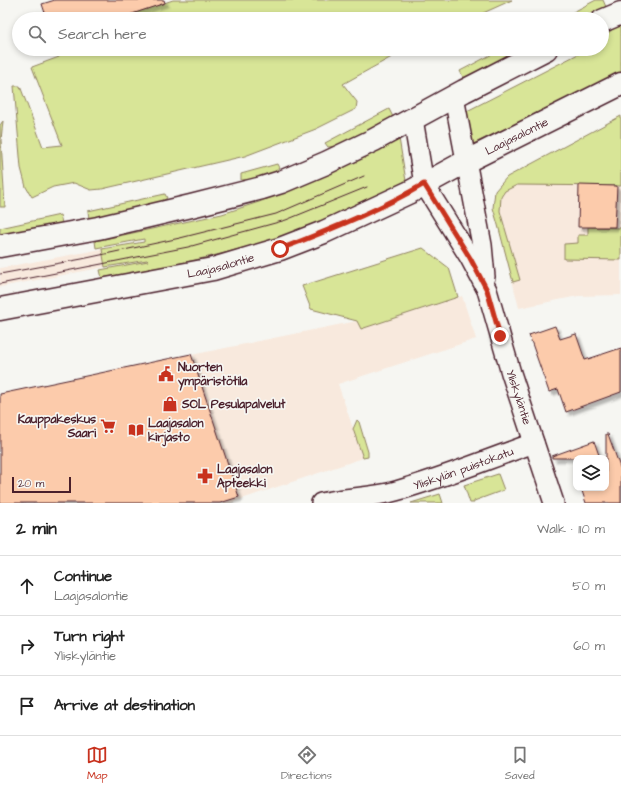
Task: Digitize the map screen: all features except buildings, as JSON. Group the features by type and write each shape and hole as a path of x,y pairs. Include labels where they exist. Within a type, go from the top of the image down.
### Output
{"main road":[{"path":"609,18 621,13"},
{"path":"0,246 98,228 262,188 300,175 374,140 533,56"},
{"name":"Laajasalontie","path":"0,310 213,269 280,249 324,232 410,192 465,162 621,84"}],"street":[{"name":"Yliskyläntie","path":"454,97 465,162 482,245 487,290 511,373 554,503"},
{"name":"Yliskyläntie","path":"413,119 424,184 470,258 487,290"},
{"name":"Yliskylän puistokatu","path":"321,503 395,492 534,443"}],"shaded area":[{"path":"621,130 621,295 578,296 519,308 493,208 508,183"},
{"path":"102,249 105,267 0,287 0,268"},
{"path":"462,296 476,339 338,384 363,458 230,503 0,503 0,394 357,321 361,329"}],"green space":[{"path":"173,0 512,0 485,12 138,12"},
{"path":"596,0 603,0 606,7 596,12 573,12"},
{"path":"621,25 621,72 473,144 467,111 574,56 609,56 609,32"},
{"path":"393,56 343,84 357,102 356,109 316,129 245,156 102,189 91,190 74,183 53,187 32,197 26,187 21,168 14,86 20,86 43,147 62,145 32,67 59,57"},
{"path":"489,56 509,56 464,79 460,71"},
{"path":"389,109 393,117 339,146 328,147 325,143"},
{"path":"621,116 621,186 517,185 505,191 501,197 500,211 520,280 513,282 493,208 495,191 507,177"},
{"path":"3,121 1,140 5,207 0,207 0,125"},
{"path":"399,138 406,181 355,206 285,235 226,253 102,278 100,270 148,261 105,267 102,249 144,242 144,239 96,248 95,241 222,214 259,202 327,175"},
{"path":"277,164 279,168 271,175 257,179 241,180 241,174"},
{"path":"165,194 167,198 151,208 89,219 88,211"},
{"path":"60,215 62,223 0,235 0,228"},
{"path":"588,227 621,228 621,260 564,259 564,244 578,243 578,235 588,235"},
{"path":"423,248 449,268 458,297 361,329 357,321 311,309 302,286"},
{"path":"357,420 359,422 368,452 368,457 363,458 353,429"},
{"path":"498,474 504,490 474,501 474,503 470,503 464,485"},
{"path":"440,494 443,503 411,503"}],"tram line":[{"path":"0,274 82,259 180,238 276,214 364,176"},
{"path":"0,284 188,247 286,220 367,187"}],"place":[{"name":"Nuorten ympäristötila","path":"166,374"},
{"name":"SOL Pesulapalvelut","path":"170,404"},
{"name":"Kauppakeskus Saari","path":"108,426"},
{"name":"Laajasalon kirjasto","path":"136,430"},
{"name":"Laajasalon Apteekki","path":"205,476"}],"route":[{"path":"280,249 324,232 424,184 470,258 487,290 500,336"}]}
